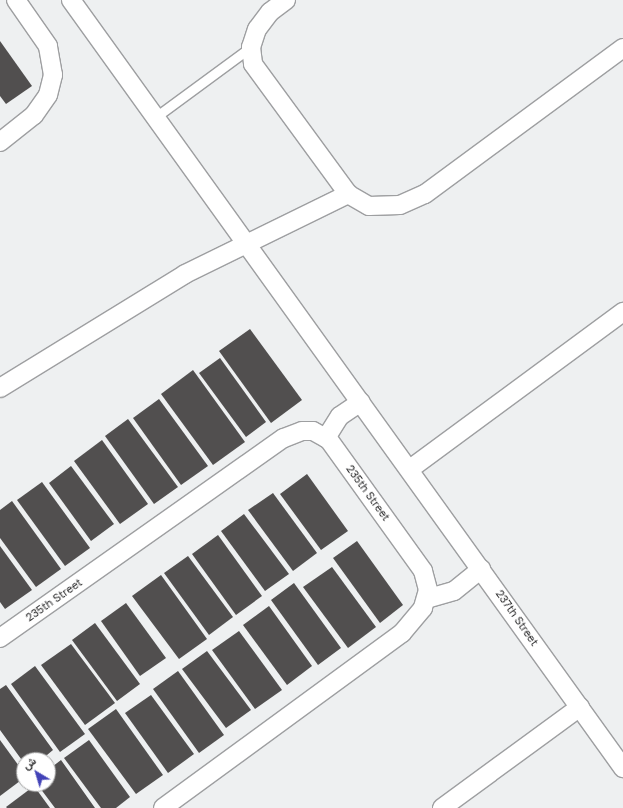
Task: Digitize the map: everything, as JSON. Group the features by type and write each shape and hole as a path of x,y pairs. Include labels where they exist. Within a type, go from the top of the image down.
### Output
{"street":[{"path":"0,142 34,115 48,94 53,75 48,46 16,0"},
{"name":"237th Street","path":"71,0 157,116 247,244 410,469 623,768"},
{"path":"286,0 263,19 251,47 256,71 348,194 362,204 379,207 400,205 425,194 623,48"},
{"path":"0,388 151,294 348,194"},
{"path":"410,469 623,312"},
{"path":"326,438 340,416 361,402"},
{"name":"235th Street","path":"0,638 284,438 302,431 314,431 326,438 421,567 428,583 426,599 417,618 402,633 163,808"},
{"path":"426,599 454,591 481,569"},
{"path":"442,808 580,707"}],"lane":[{"path":"157,116 251,47"}],"building":[{"path":"0,41 32,86 6,104 0,96"},
{"path":"250,329 302,400 271,423 219,351"},
{"path":"220,358 266,422 246,437 199,373"},
{"path":"193,370 245,442 213,465 161,394"},
{"path":"159,399 208,466 181,485 133,418"},
{"path":"128,419 178,487 154,504 105,436"},
{"path":"102,440 148,504 120,524 74,461"},
{"path":"71,466 114,524 91,541 49,483"},
{"path":"307,474 348,531 321,550 280,494"},
{"path":"42,482 90,548 65,566 17,500"},
{"path":"273,493 317,553 293,571 248,510"},
{"path":"12,501 61,569 36,587 0,538 0,510"},
{"path":"244,514 289,574 265,591 221,531"},
{"path":"218,535 262,596 236,615 192,554"},
{"path":"357,541 403,605 380,623 333,558"},
{"path":"0,546 32,590 5,609 0,602"},
{"path":"188,556 233,617 209,635 164,573"},
{"path":"332,567 376,627 348,648 303,587"},
{"path":"161,575 207,639 179,659 132,596"},
{"path":"294,583 341,648 318,665 271,600"},
{"path":"126,603 166,658 140,676 101,621"},
{"path":"269,606 312,666 287,685 243,625"},
{"path":"95,623 140,684 117,701 72,640"},
{"path":"239,631 282,690 255,709 212,650"},
{"path":"71,644 115,703 85,725 41,665"},
{"path":"207,651 251,710 226,728 182,669"},
{"path":"35,666 85,734 60,752 11,684"},
{"path":"178,671 224,735 199,753 153,689"},
{"path":"6,685 53,750 51,752 16,752 0,730 0,689"},
{"path":"151,695 194,754 168,773 125,713"},
{"path":"116,709 163,775 136,794 88,729"},
{"path":"0,740 16,762 16,784 0,796"},
{"path":"89,740 130,797 116,808 101,808 64,758"},
{"path":"61,760 95,808 55,808 43,792 56,792 56,764"},
{"path":"26,792 38,792 50,808 7,808 6,807"}]}
